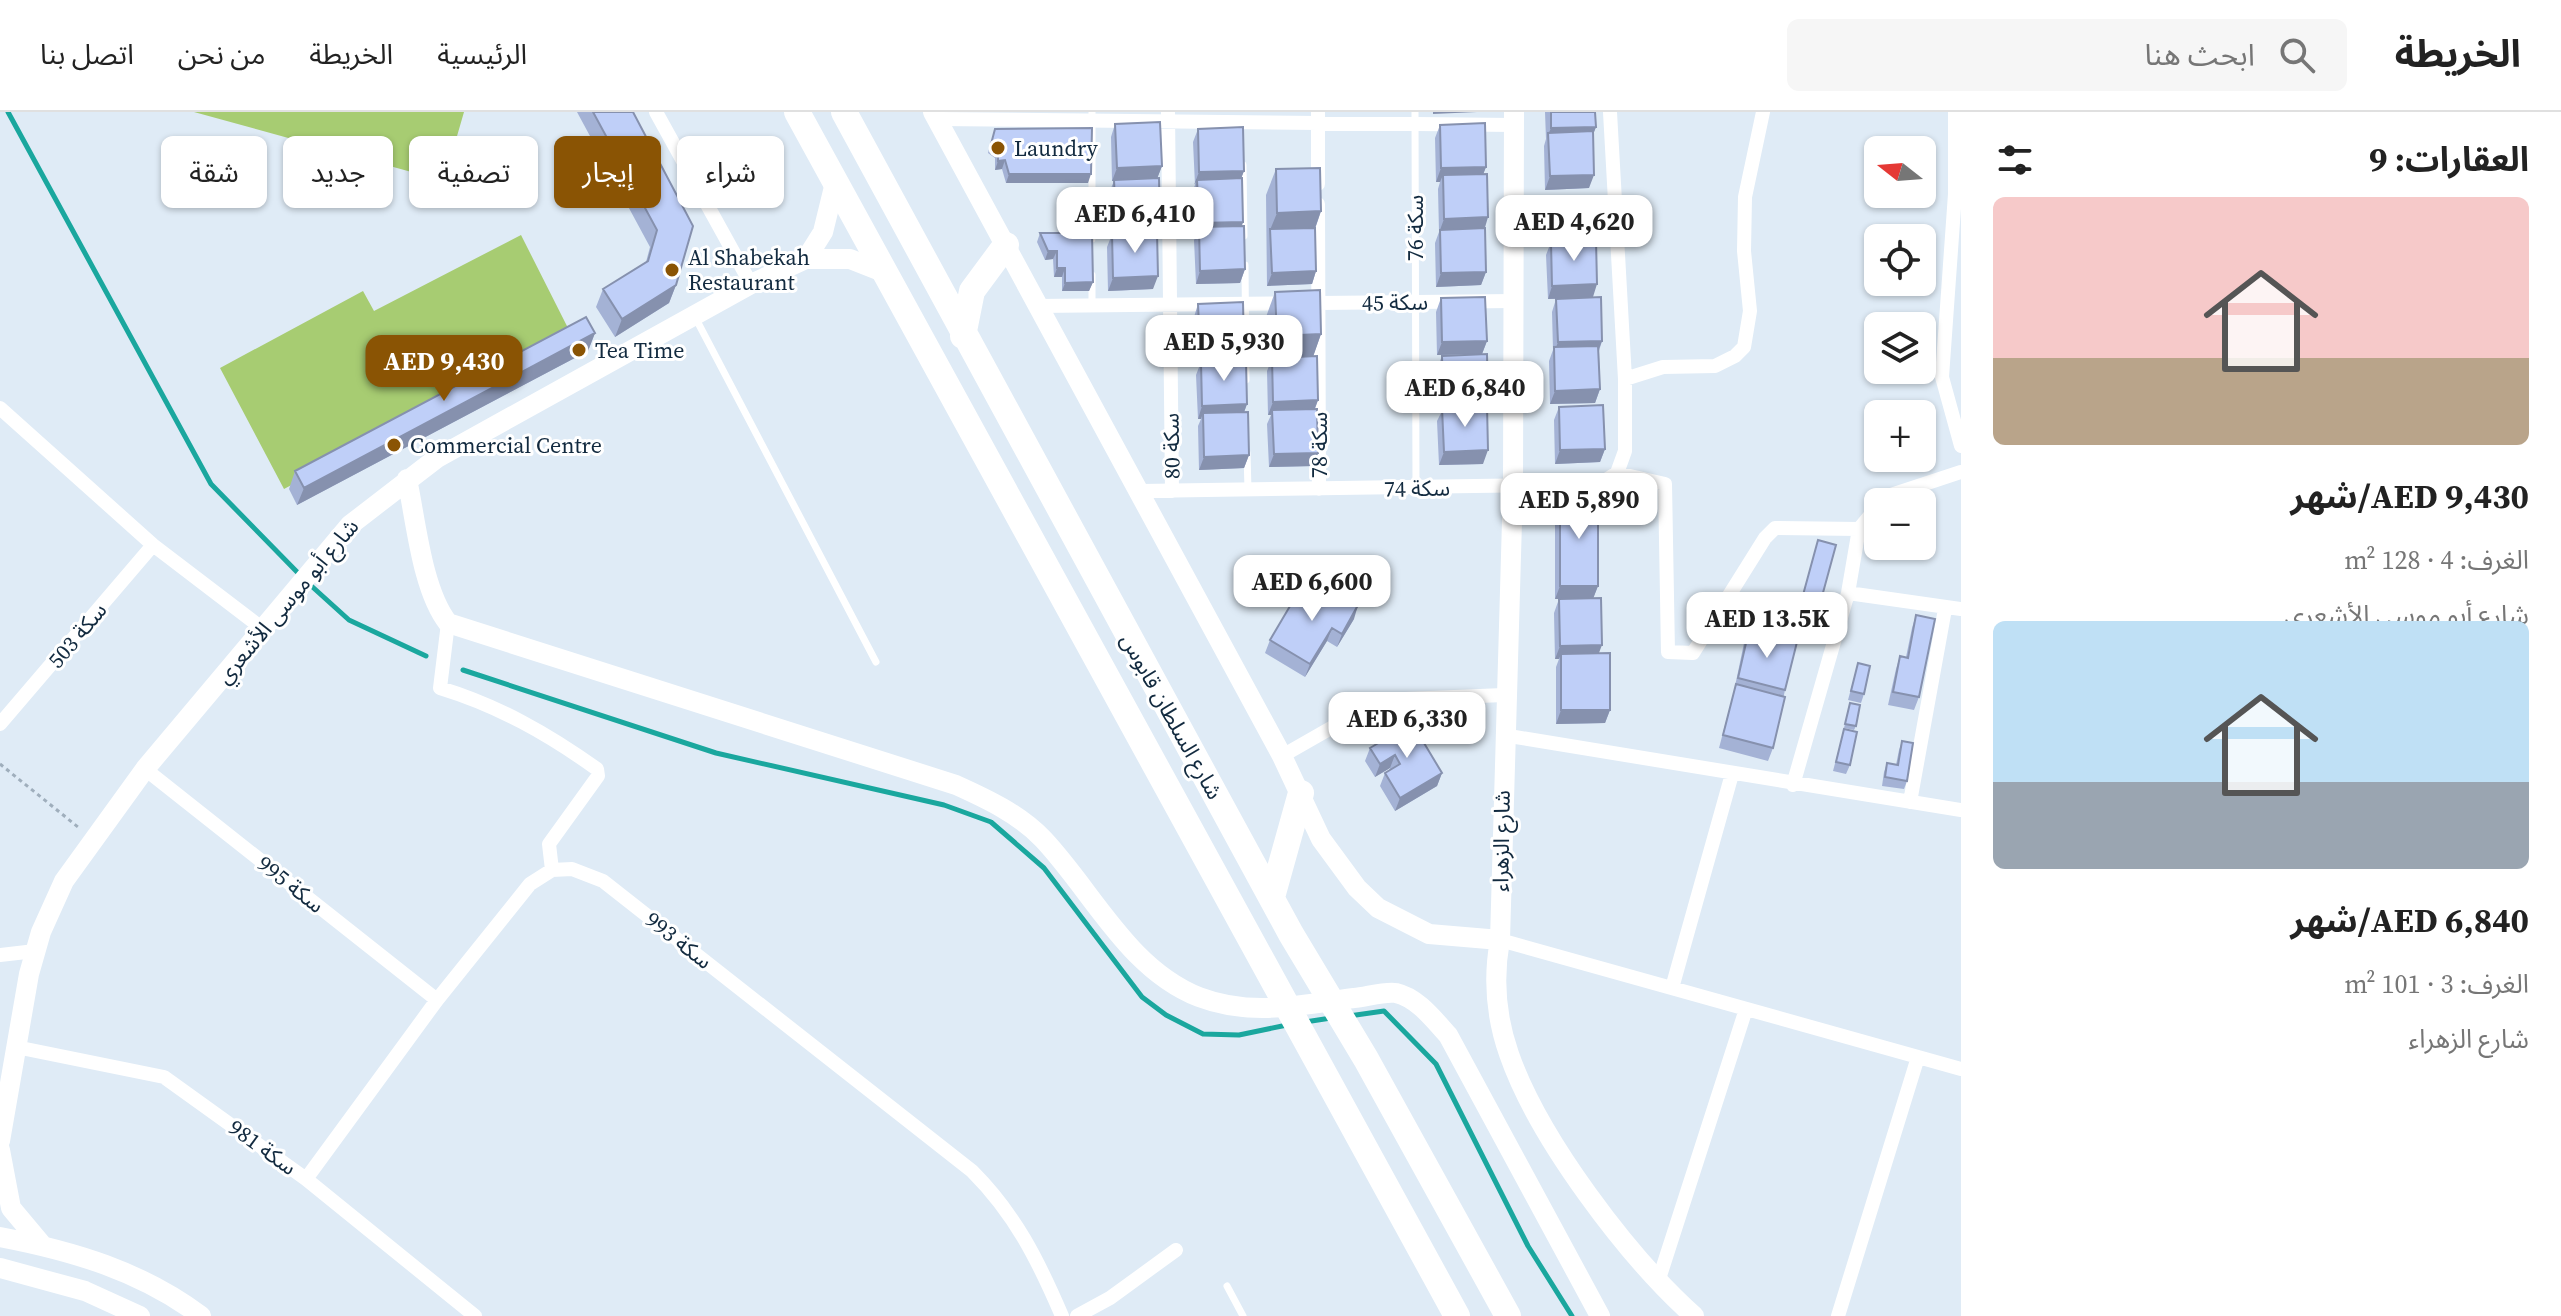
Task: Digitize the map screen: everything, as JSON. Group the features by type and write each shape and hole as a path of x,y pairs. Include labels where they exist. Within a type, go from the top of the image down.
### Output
{"highway":[{"name":"شارع السلطان قابوس","path":"797,112 1457,1316"},
{"name":"شارع السلطان قابوس","path":"844,112 963,336 1291,934 1366,1059 1508,1316"},
{"path":"963,336 972,291 1006,245"},
{"path":"1272,897 1301,793"}],"street":[{"path":"656,112 751,284"},
{"path":"1610,112 1625,379 1625,451 1617,473 1665,484 1668,652 1693,653 1765,538 1775,528 1859,529"},
{"path":"1625,379 1663,367 1715,366 1726,362 1744,347 1750,311 1744,251 1745,197 1763,112"},
{"path":"1955,112 1955,194 1942,377 1960,439"},
{"path":"1514,118 1318,118 1242,124 1168,117 935,116 1141,491 1282,756 1321,839 1357,888 1378,908 1429,934 1500,940 1961,1069"},
{"name":"سكة 80","path":"1168,117 1172,491"},
{"name":"سكة 78","path":"1318,118 1319,489"},
{"name":"شارع الزهراء","path":"1514,118 1513,486 1504,695 1500,940 1494,972 1509,1056 1540,1120 1604,1215 1658,1282 1694,1316"},
{"path":"806,259 823,232 835,183"},
{"name":"شارع أبو موسى الأشعري","path":"0,1141 35,951 64,881 92,838 145,769 350,525 437,458 751,284 806,259 850,259 883,272"},
{"name":"سكة 45","path":"1037,306 1514,301"},
{"path":"0,408 153,545 269,621"},
{"path":"1912,488 1961,472"},
{"name":"سكة 74","path":"1141,491 1600,484 1617,473"},
{"path":"407,479 430,585 439,611 448,623 956,785 983,797 1022,820 1043,839 1139,960 1160,977 1207,1000 1258,1010 1396,993 1420,1005 1448,1035 1600,1316"},
{"path":"1793,785 1848,593 1859,529 1864,523"},
{"name":"سكة 503","path":"0,724 153,545"},
{"path":"1848,593 1961,609"},
{"path":"1910,802 1945,609"},
{"path":"306,1179 437,1000 530,884 552,870 549,844 598,776 597,769 552,737 491,705 440,688 448,623"},
{"path":"1282,756 1380,700 1504,695"},
{"path":"1503,735 1793,785 1961,810"},
{"name":"سكة 995","path":"145,769 437,1000"},
{"path":"1672,988 1732,774"},
{"name":"سكة 993","path":"552,870 585,872 603,881 972,1171 1016,1220 1037,1256 1062,1316"},
{"path":"0,955 35,951"},
{"path":"1658,1282 1746,1009"},
{"name":"سكة 981","path":"16,1047 164,1077 306,1179 475,1316"},
{"path":"1838,1316 1918,1057"},
{"path":"0,1150 11,1208 42,1245"},
{"path":"0,1237 42,1245 111,1265 168,1292 201,1316"},
{"path":"1077,1316 1110,1298 1176,1250"},
{"path":"0,1268 85,1291 140,1316"}],"lane":[{"path":"1092,116 1092,244"},
{"name":"سكة 76","path":"1415,118 1416,488"},
{"path":"1243,153 1244,243"},
{"path":"1244,258 1247,397"},
{"path":"1092,259 1092,305"},
{"path":"694,315 876,662"},
{"path":"1247,444 1248,490"},
{"path":"1227,1286 1243,1316"}],"path":[{"path":"0,764 92,838"}],"green space":[{"path":"194,112 464,112 457,136 409,136 409,171 393,167 393,136 283,137"},
{"path":"521,235 572,336 284,489 220,368 363,291 374,311"}],"building":[{"path":"593,112 633,112 646,136 606,136"},
{"path":"1551,112 1595,112 1596,127 1551,128"},
{"path":"1160,122 1162,166 1117,168 1115,124"},
{"path":"1485,123 1486,167 1441,168 1440,125"},
{"path":"1243,127 1244,171 1199,172 1198,129"},
{"path":"1092,128 1091,174 1009,174 1005,160 998,161 998,149 991,144 995,129"},
{"path":"1593,131 1594,175 1550,176 1548,133"},
{"path":"661,165 677,196 677,208 684,208 693,226 676,285 622,319 603,289 648,261 657,230 645,208 661,208"},
{"path":"1320,168 1321,211 1277,213 1276,169"},
{"path":"1487,174 1488,217 1444,219 1443,175"},
{"path":"1159,178 1160,222 1116,223 1114,180"},
{"path":"1242,178 1243,222 1199,223 1197,180"},
{"path":"1244,226 1245,269 1200,271 1199,227"},
{"path":"1315,228 1316,271 1272,273 1270,229"},
{"path":"1485,228 1486,272 1441,273 1440,230"},
{"path":"1157,232 1158,276 1113,278 1112,234"},
{"path":"1040,233 1092,233 1093,282 1065,283 1065,268 1057,268 1057,251 1048,251"},
{"path":"1596,240 1597,284 1552,286 1551,242"},
{"path":"1320,290 1321,334 1277,336 1275,292"},
{"path":"1485,297 1487,341 1442,342 1441,298"},
{"path":"1601,297 1602,341 1558,342 1556,299"},
{"path":"1243,302 1244,346 1200,347 1198,304"},
{"path":"586,317 595,333 304,488 295,471"},
{"path":"1598,346 1600,389 1555,391 1554,347"},
{"path":"1487,354 1488,398 1443,399 1442,356"},
{"path":"1317,356 1318,400 1273,402 1272,358"},
{"path":"1246,361 1247,404 1202,406 1201,362"},
{"path":"1603,405 1605,449 1560,450 1559,407"},
{"path":"1487,406 1488,450 1444,452 1442,408"},
{"path":"1317,409 1318,453 1274,454 1272,410"},
{"path":"1248,412 1249,455 1204,457 1203,413"},
{"path":"1560,496 1598,496 1598,586 1560,586"},
{"path":"1818,540 1836,545 1818,611 1800,606"},
{"path":"1303,584 1335,603 1340,594 1358,605 1342,634 1332,628 1310,664 1270,640"},
{"path":"1601,598 1602,645 1560,646 1559,599"},
{"path":"1916,615 1935,619 1919,697 1893,692 1900,656 1908,658"},
{"path":"1749,630 1797,642 1785,690 1738,678"},
{"path":"1610,653 1610,710 1561,710 1561,654"},
{"path":"1858,663 1870,666 1864,694 1851,691"},
{"path":"1736,684 1785,697 1773,748 1723,735"},
{"path":"1850,703 1860,705 1856,726 1845,724"},
{"path":"1412,723 1442,773 1400,798 1385,773 1400,764 1395,755 1380,764 1370,748"},
{"path":"1844,729 1857,732 1850,765 1836,762"},
{"path":"1902,741 1913,743 1907,781 1885,777 1887,763 1898,765"}],"waterway":[{"path":"8,112 211,484 300,575"},
{"path":"307,582 349,620 426,656"},
{"path":"463,670 716,753 944,805 991,822 1044,868 1142,997 1166,1015 1203,1034 1239,1035 1287,1025"},
{"path":"1349,1016 1384,1011 1436,1064 1528,1246 1572,1316"},
{"path":"1305,1022 1331,1018"}],"place":[{"name":"Laundry","path":"998,148"},
{"name":"Al Shabekah Restaurant","path":"672,270"},
{"name":"Tea Time","path":"579,350"},
{"name":"Commercial Centre","path":"394,445"}]}
